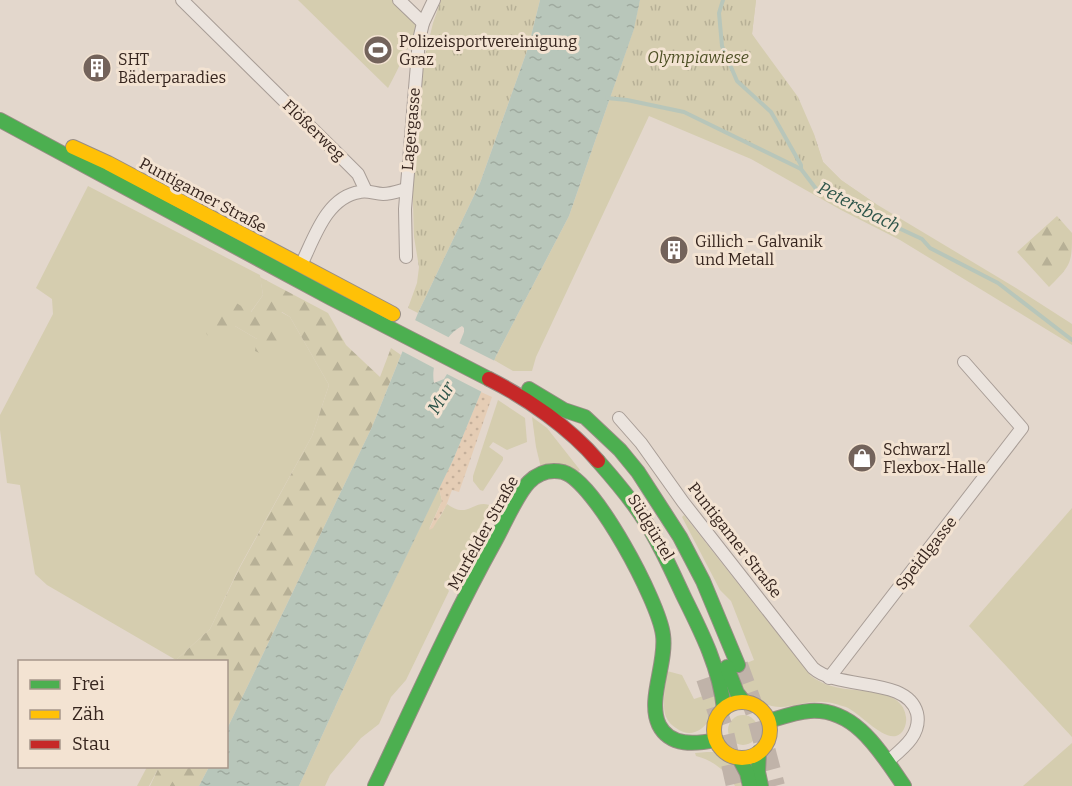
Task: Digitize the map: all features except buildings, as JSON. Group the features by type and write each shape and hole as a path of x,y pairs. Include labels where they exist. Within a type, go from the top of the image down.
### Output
{"main road":[{"name":"Puntigamer Straße","path":"0,107 26,120 32,126 108,163 301,265 388,319"},
{"name":"Puntigamer Straße","path":"0,120 299,282 388,319"},
{"path":"388,319 564,410 612,458 650,509 693,587 737,693 744,702 760,709 769,721 769,738 759,752 752,756 739,758 725,753 716,740 716,721 724,709 744,702"},
{"path":"508,382 587,448 622,488 642,516 700,628 722,687 724,709"},
{"name":"Südgürtel","path":"564,410 585,417 601,430 620,450 651,491 680,537 703,581 738,665"},
{"name":"Südgürtel","path":"540,411 560,437 596,475 633,526 674,600 706,678"},
{"name":"Murfelder Straße","path":"375,786 479,570 527,484 545,471 566,473 578,482 609,522 650,595 663,637 663,667 656,700 658,724 663,732 676,740 690,744 716,740"},
{"path":"769,721 811,711 841,715 857,726 904,786"},
{"path":"759,752 758,772 761,786"},
{"path":"739,758 747,773 750,786"}],"street":[{"name":"Flößerweg","path":"182,0 350,165 358,174 366,191"},
{"path":"399,0 423,23"},
{"name":"Lagergasse","path":"406,257 406,189 419,40 423,23 434,0"},
{"name":"Lagergasse","path":"366,191 382,194 406,189"},
{"path":"301,265 332,207 357,192 366,191"},
{"name":"Speidlgasse","path":"829,678 1026,423 964,362"},
{"name":"Puntigamer Straße","path":"619,418 641,443 683,502 813,669 829,678"},
{"path":"829,678 889,689 902,694 915,708 918,724 916,731 909,742 887,762"}],"green space":[{"name":"Polizeisportvereinigung Graz","path":"298,0 399,0 423,23 388,88"},
{"path":"441,0 540,0 528,48 480,183 418,313 408,308 417,283 419,267 414,237 412,171 423,64"},
{"path":"640,0 756,0 752,34 814,135 823,162 841,180 876,204 1072,324 1072,345 900,240 841,210 751,159 649,116 536,357 532,371 513,371 494,360 569,216 634,29"},
{"name":"Olympiawiese","path":"640,0 756,0 752,34 798,97 823,162 841,180 876,204 872,216 817,190 801,169 684,112 627,100 610,99 634,29"},
{"path":"88,186 260,275 263,295 250,313 235,326 257,339 281,312 290,317 329,385 312,436 239,568 210,629 176,660 47,585 35,574 20,485 7,483 0,415 53,314 52,299 36,288"},
{"path":"1057,216 1072,233 1072,251 1066,268 1049,287 1017,252"},
{"path":"260,277 328,313 346,345 380,377 391,348 401,355 372,427 228,727 228,660 176,660 210,629 239,569 312,436 329,385 290,317 282,312 273,322 282,331 275,352 268,357 255,351 257,339 235,326 221,339 207,335 203,322 225,296 251,312 263,295"},
{"path":"498,400 525,418 527,442 507,450 493,442 489,447 503,457 503,460 483,491 473,481 473,476"},
{"path":"532,417 547,428 580,470 577,473 541,468"},
{"path":"439,488 442,501 429,529 440,517 447,504 461,510 481,504 494,507 454,584 445,581 444,584 449,591 406,680 391,697 379,724 361,738 330,775 325,786 299,786 363,646"},
{"path":"1072,508 1072,737 969,626"},
{"path":"684,515 811,676 832,686 889,696 903,708 906,717 903,731 896,736 884,734 852,710 832,703 815,702 777,707 749,696 734,668 754,660 731,601 720,590 682,517"},
{"path":"667,671 682,675 694,699 719,691 712,716 706,724 693,733 685,732 674,726 665,714 664,692"},
{"path":"743,715 754,719 758,730 754,741 743,745 732,741 728,730 732,719"},
{"path":"1072,743 1072,786 1023,786"},
{"path":"714,752 735,765 742,786 735,786 718,767 696,756 695,753"},
{"path":"146,768 158,768 149,786 137,786"},
{"path":"159,768 208,768 199,786 150,786"}],"sand":[{"path":"481,392 492,397 459,492 452,490 446,506 433,528 429,530 442,501 439,488"}],"water":[{"name":"Mur","path":"540,0 640,0 634,29 569,216 496,356 453,460 363,646 299,786 199,786 208,768 228,768 228,727 372,427 418,313 480,183 528,48","holes":["462,326 464,332 447,374 444,379 434,383 434,367 444,343 455,330"]}],"pier":[{"path":"413,319 450,338 436,369 400,350"},
{"path":"457,342 497,362 484,393 445,373"}],"waterway":[{"path":"723,0 719,13 722,46 737,81 771,112 801,165 801,169"},
{"name":"Petersbach","path":"607,98 684,112 801,169 817,190 922,239 930,248 998,283 1072,340"}],"tunnel":[{"path":"738,665 756,714 775,786"},
{"path":"706,678 723,728 736,786"}],"traffic: fast":[{"path":"0,120 331,298 489,379"},
{"path":"529,389 564,410 585,417 620,450 638,472 680,537 703,581 738,665"},
{"path":"598,461 636,508 664,555 709,652 719,680 724,709"},
{"path":"375,786 448,632 515,502 529,482 536,476 549,471 563,472 576,480 592,497 624,545 650,597 663,635 655,704 659,725 670,737 684,742 716,740"},
{"path":"727,667 737,693 744,702"},
{"path":"769,721 810,711 826,712 841,717 866,735 904,786"},
{"path":"759,752 758,772 761,786"},
{"path":"739,758 747,773 750,786"}],"traffic: slow":[{"path":"73,147 108,163 393,314"},
{"path":"742,702 753,704 762,710 768,719 770,730 768,741 762,750 753,756 742,758 731,756 722,750 716,741 714,730 716,719 722,710 731,704 742,702"}],"traffic: jam":[{"path":"489,379 547,415 598,461"}],"place":[{"name":"Polizeisportvereinigung Graz","path":"378,50"},
{"name":"SHT Bäderparadies","path":"97,68"},
{"name":"Gillich - Galvanik und Metall","path":"674,250"},
{"name":"Schwarzl Flexbox-Halle","path":"862,458"}]}
